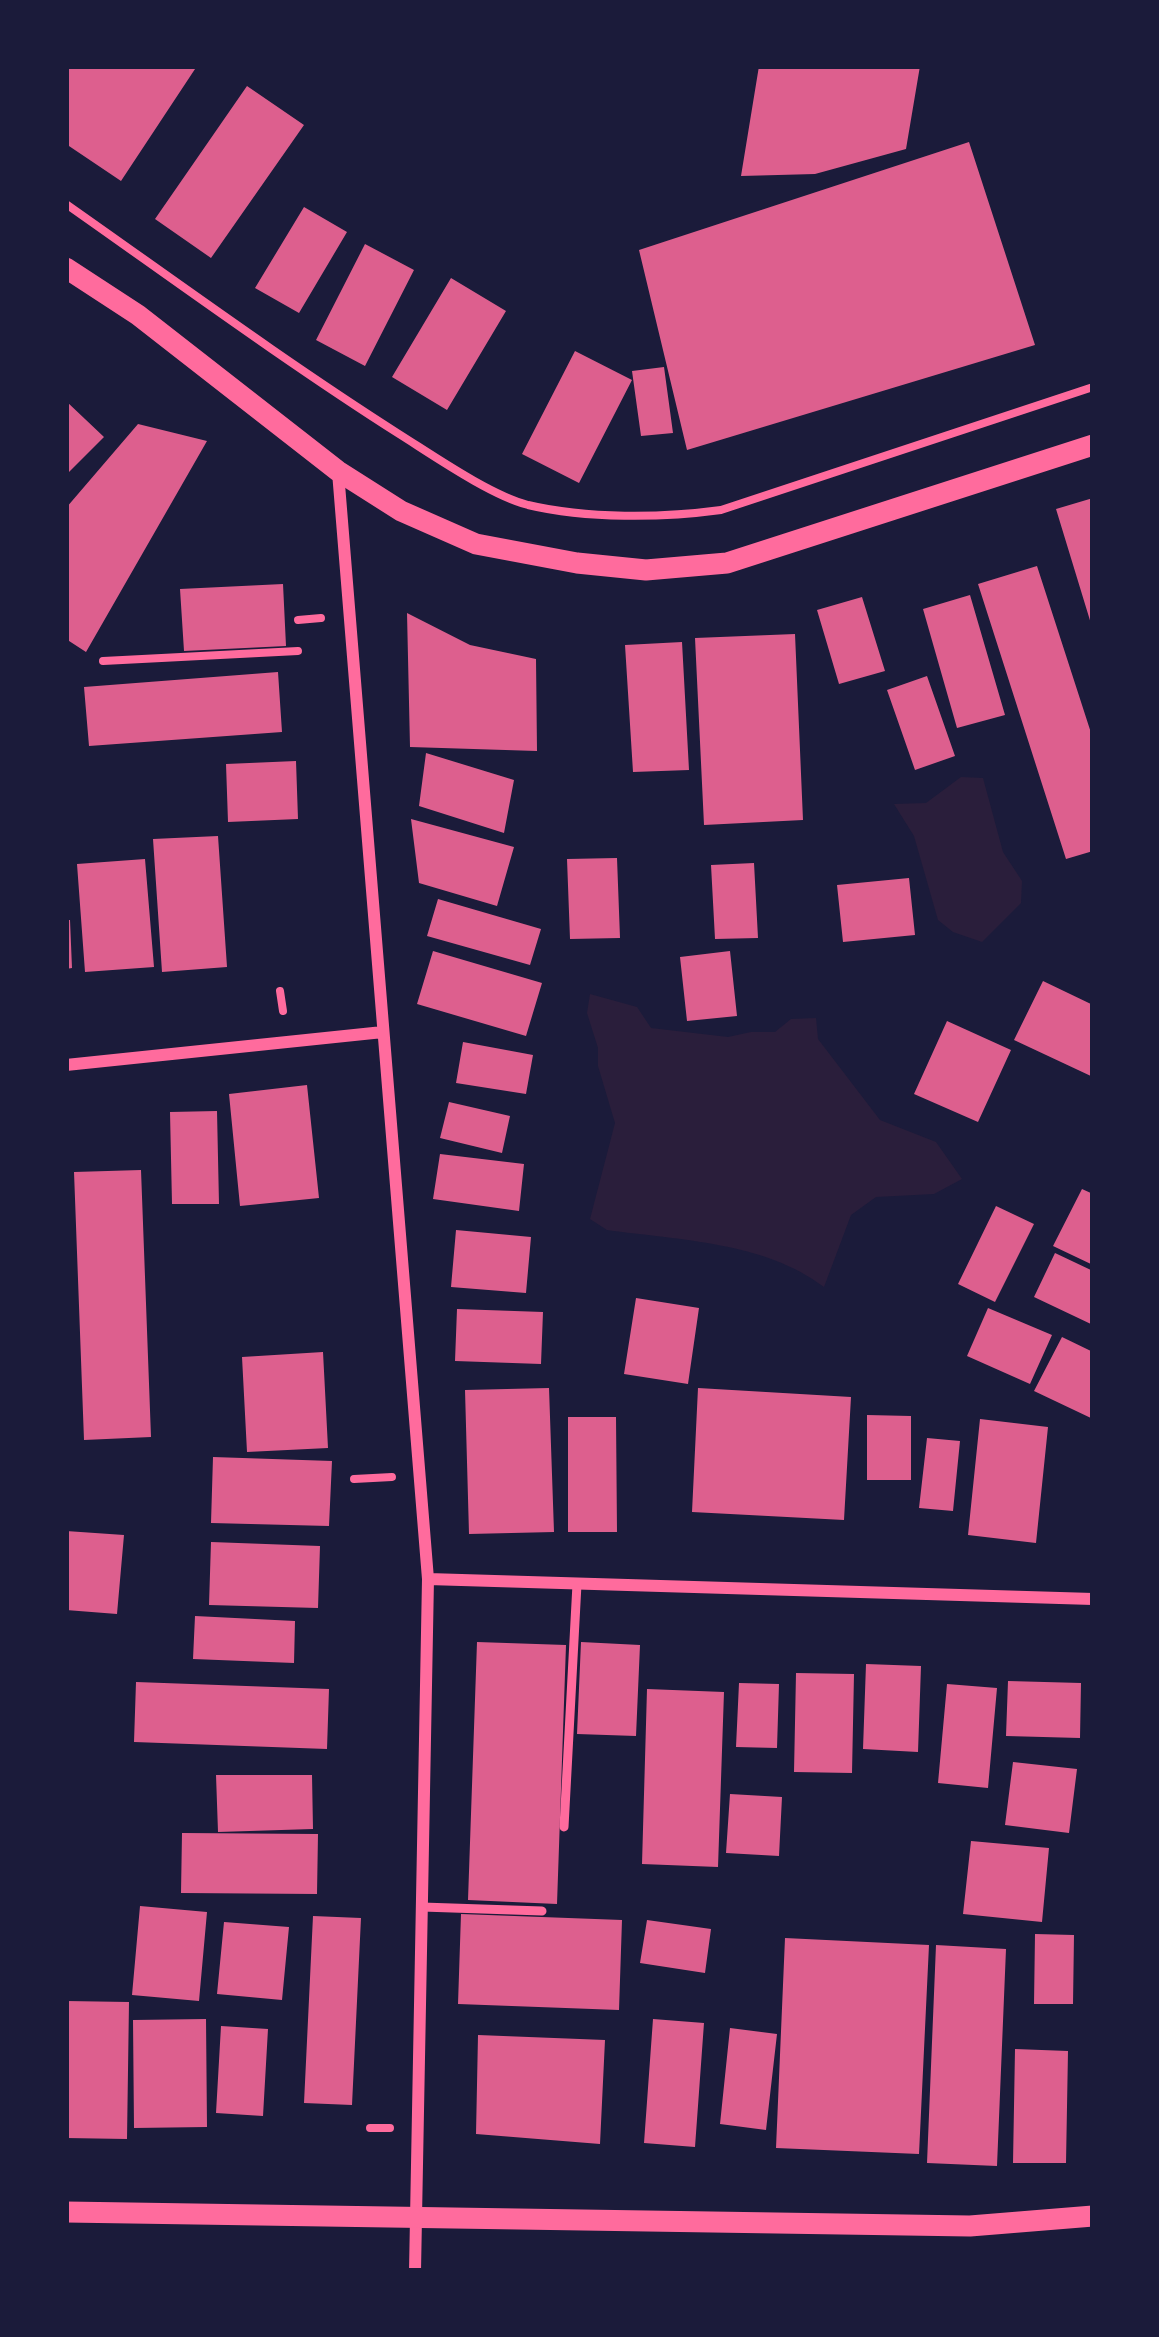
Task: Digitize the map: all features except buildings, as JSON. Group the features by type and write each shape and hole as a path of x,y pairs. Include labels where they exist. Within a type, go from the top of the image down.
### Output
{"street":[{"path":"66,268 138,315 338,471 400,511 476,544 577,563 646,570 728,563 1093,445"},
{"path":"338,471 428,1580 415,2271"},
{"path":"66,1065 383,1032"},
{"path":"428,1580 1093,1599"},
{"path":"66,2212 970,2226 1093,2216"}],"lane":[{"path":"565,1827 577,1584"},
{"path":"422,1906 542,1911"}],"path":[{"path":"66,204 346,400 499,494 528,505 670,517 721,510 1093,387"},
{"path":"103,661 298,650"}],"shaded area":[{"path":"961,777 983,778 1003,852 1022,881 1021,903 982,942 953,932 938,920 914,836 894,804 926,803"},
{"path":"590,994 637,1007 651,1028 728,1037 775,1032 791,1019 816,1018 818,1039 880,1120 936,1142 962,1179 934,1194 876,1197 851,1215 824,1287 801,1272 748,1252 607,1230 590,1219 615,1123 587,1013"}]}
